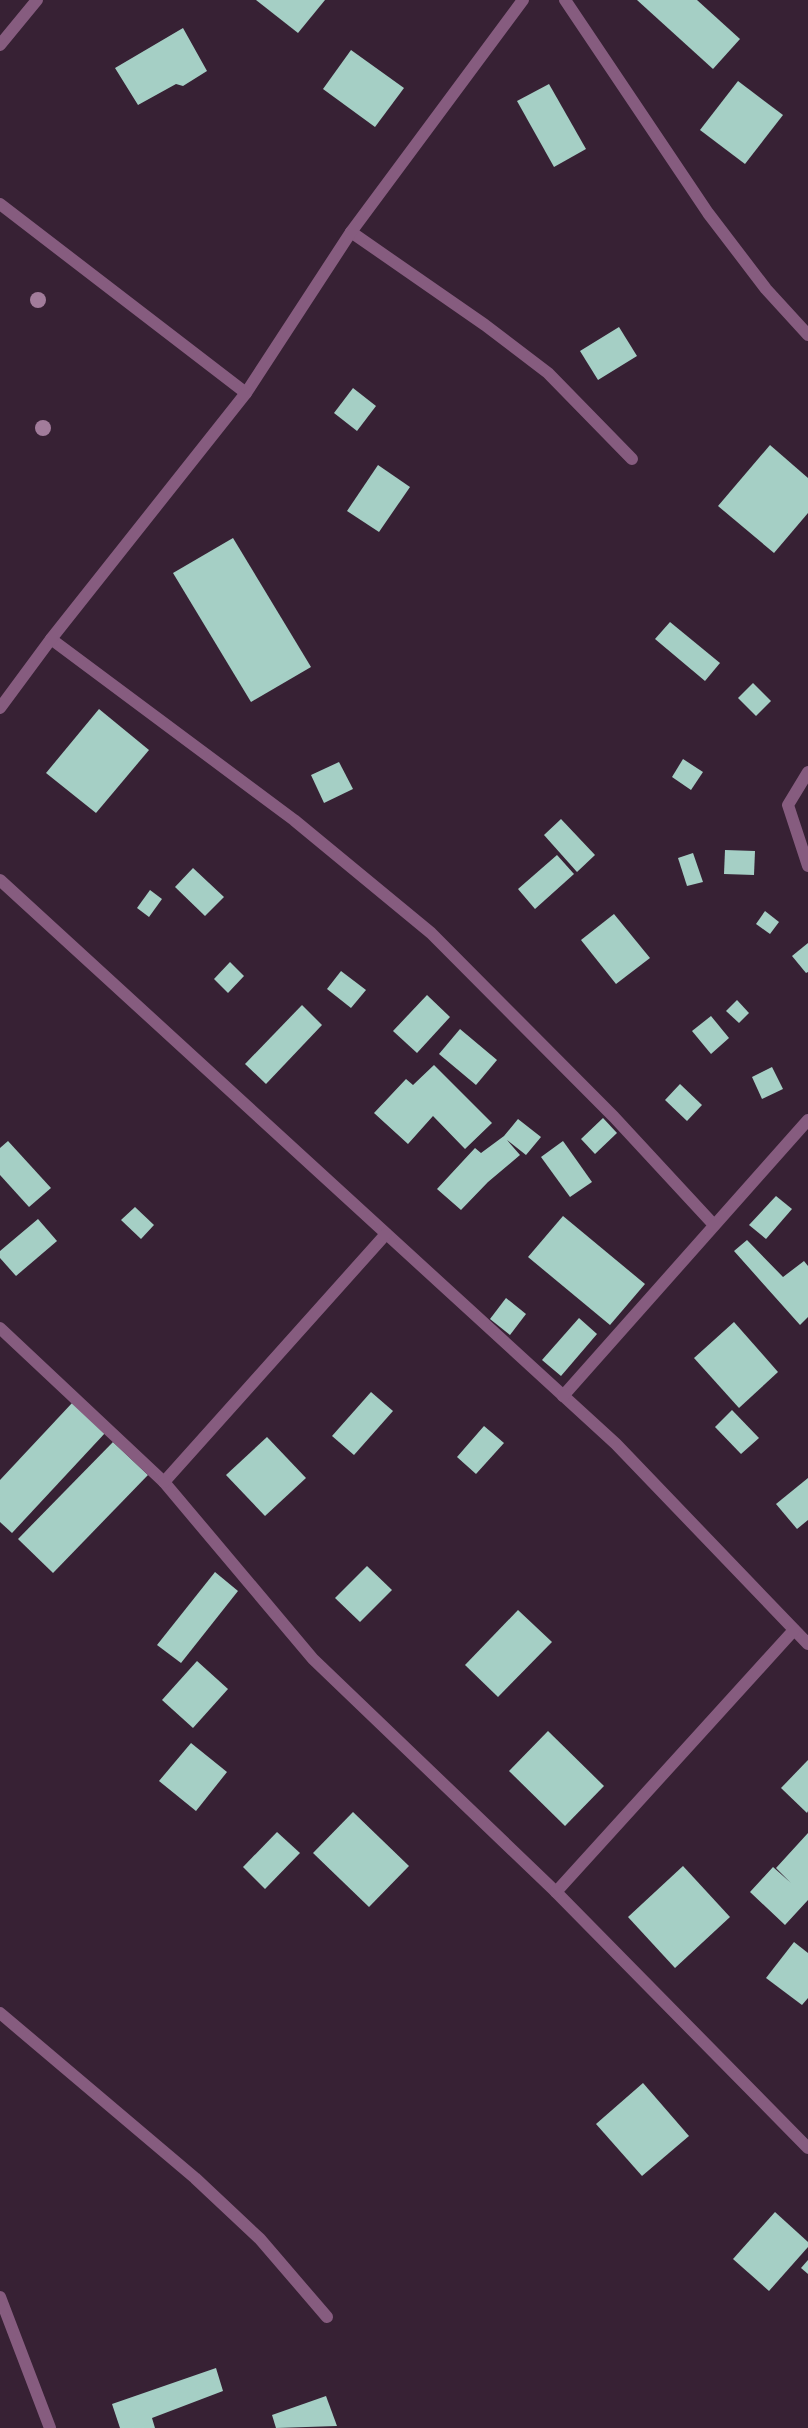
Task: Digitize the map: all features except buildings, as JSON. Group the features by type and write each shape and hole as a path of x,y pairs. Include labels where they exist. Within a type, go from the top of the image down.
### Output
{"street":[{"path":"0,45 37,0"},
{"path":"0,708 51,639 246,393 351,232 523,0"},
{"path":"565,0 708,213 766,289 808,335"},
{"path":"0,204 246,393"},
{"path":"351,232 485,325 548,374 632,459"},
{"path":"51,639 294,820 431,933 614,1116 714,1225"},
{"path":"808,772 788,806 808,866"},
{"path":"0,880 616,1444 808,1644"},
{"path":"563,1396 808,1120"},
{"path":"164,1482 386,1234"},
{"path":"0,1328 164,1482 313,1659 556,1892 808,2148"},
{"path":"556,1892 794,1630"},
{"path":"0,2013 195,2178 260,2239 327,2317"},
{"path":"0,2297 50,2428"}]}
